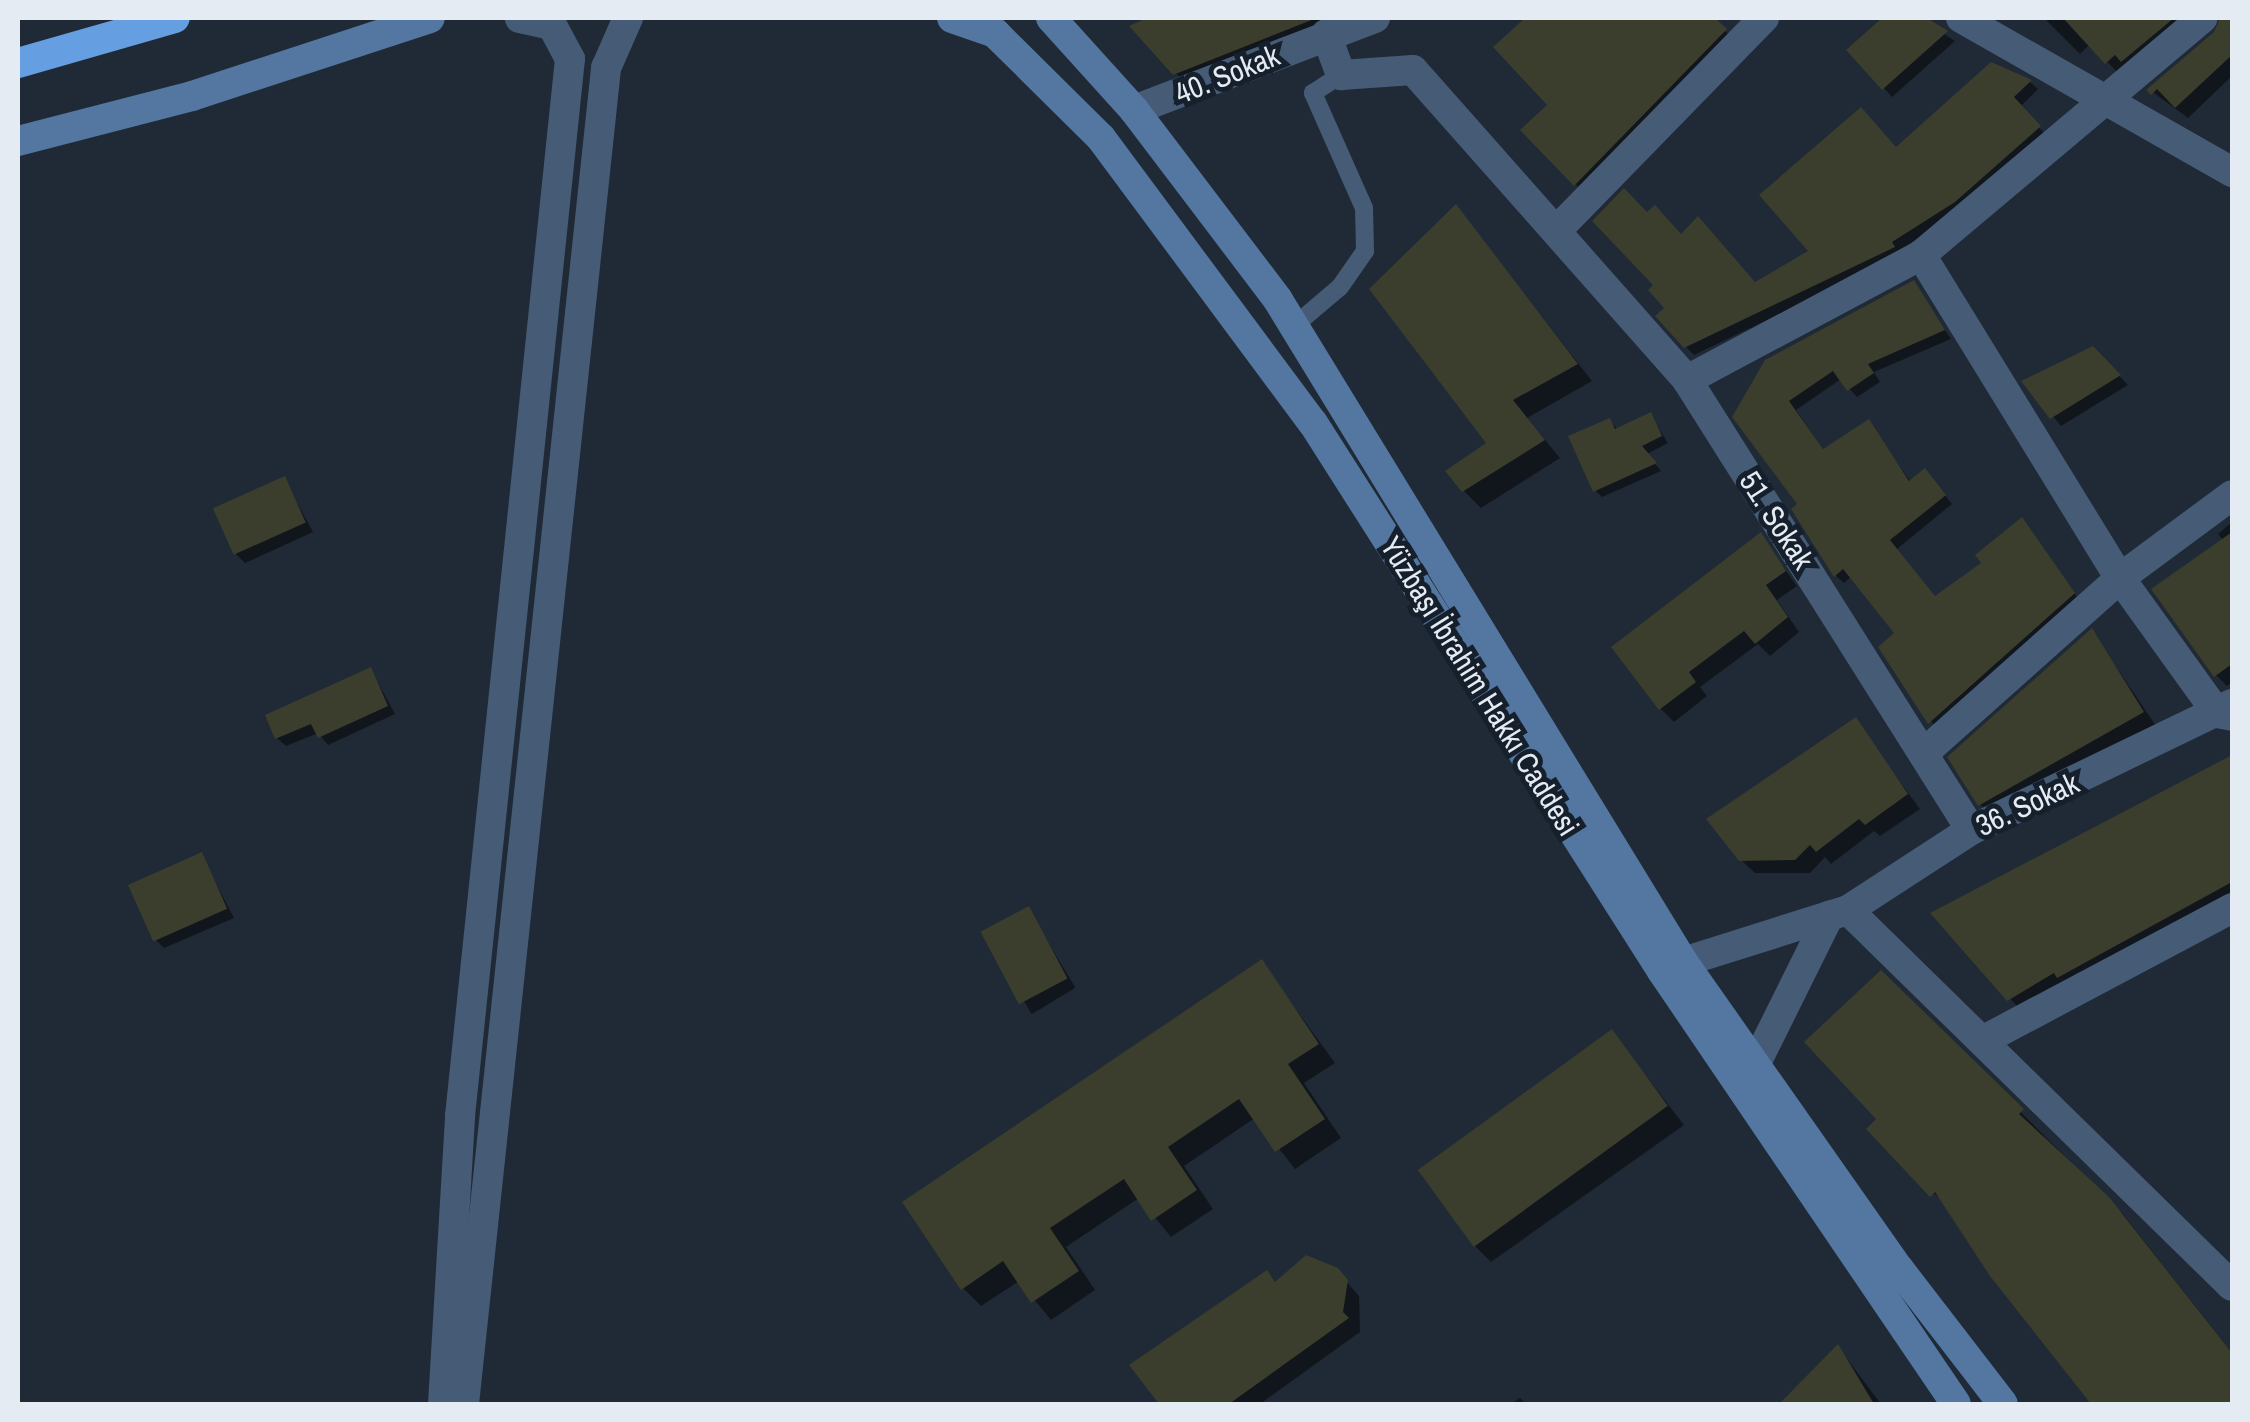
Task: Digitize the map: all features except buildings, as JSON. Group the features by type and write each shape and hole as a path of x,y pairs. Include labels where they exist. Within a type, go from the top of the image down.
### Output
{"highway":[{"path":"18,64 176,18"}],"main road":[{"path":"18,141 192,96 430,18"},
{"name":"Yüzbaşı İbrahim Hakkı Caddesi","path":"952,18 994,33 1101,138 1313,423 1662,971 1956,1404"},
{"name":"Yüzbaşı İbrahim Hakkı Caddesi","path":"1051,18 1134,110 1294,326 1682,962 1754,1067 2004,1404"}],"street":[{"path":"444,1404 460,1116 570,60 552,25 520,18"},
{"path":"464,1404 606,68 628,18"},
{"name":"40. Sokak","path":"1134,110 1376,18"},
{"path":"1558,229 1764,18"},
{"path":"1961,18 2108,98 2232,172"},
{"path":"1687,380 1921,255 2202,18"},
{"path":"1326,34 1342,75"},
{"name":"51. Sokak","path":"1342,75 1413,70 1558,229 1687,380 1971,830"},
{"path":"1921,255 2120,578 2227,711"},
{"path":"1925,752 2120,578 2232,495"},
{"name":"36. Sokak","path":"1682,962 1838,913 1971,830 2227,711"},
{"path":"1982,1041 2232,908"},
{"path":"1754,1067 1838,913 1982,1041 2232,1286"}],"lane":[{"path":"1294,326 1340,287 1364,251 1364,208 1313,93 1342,75"}]}
